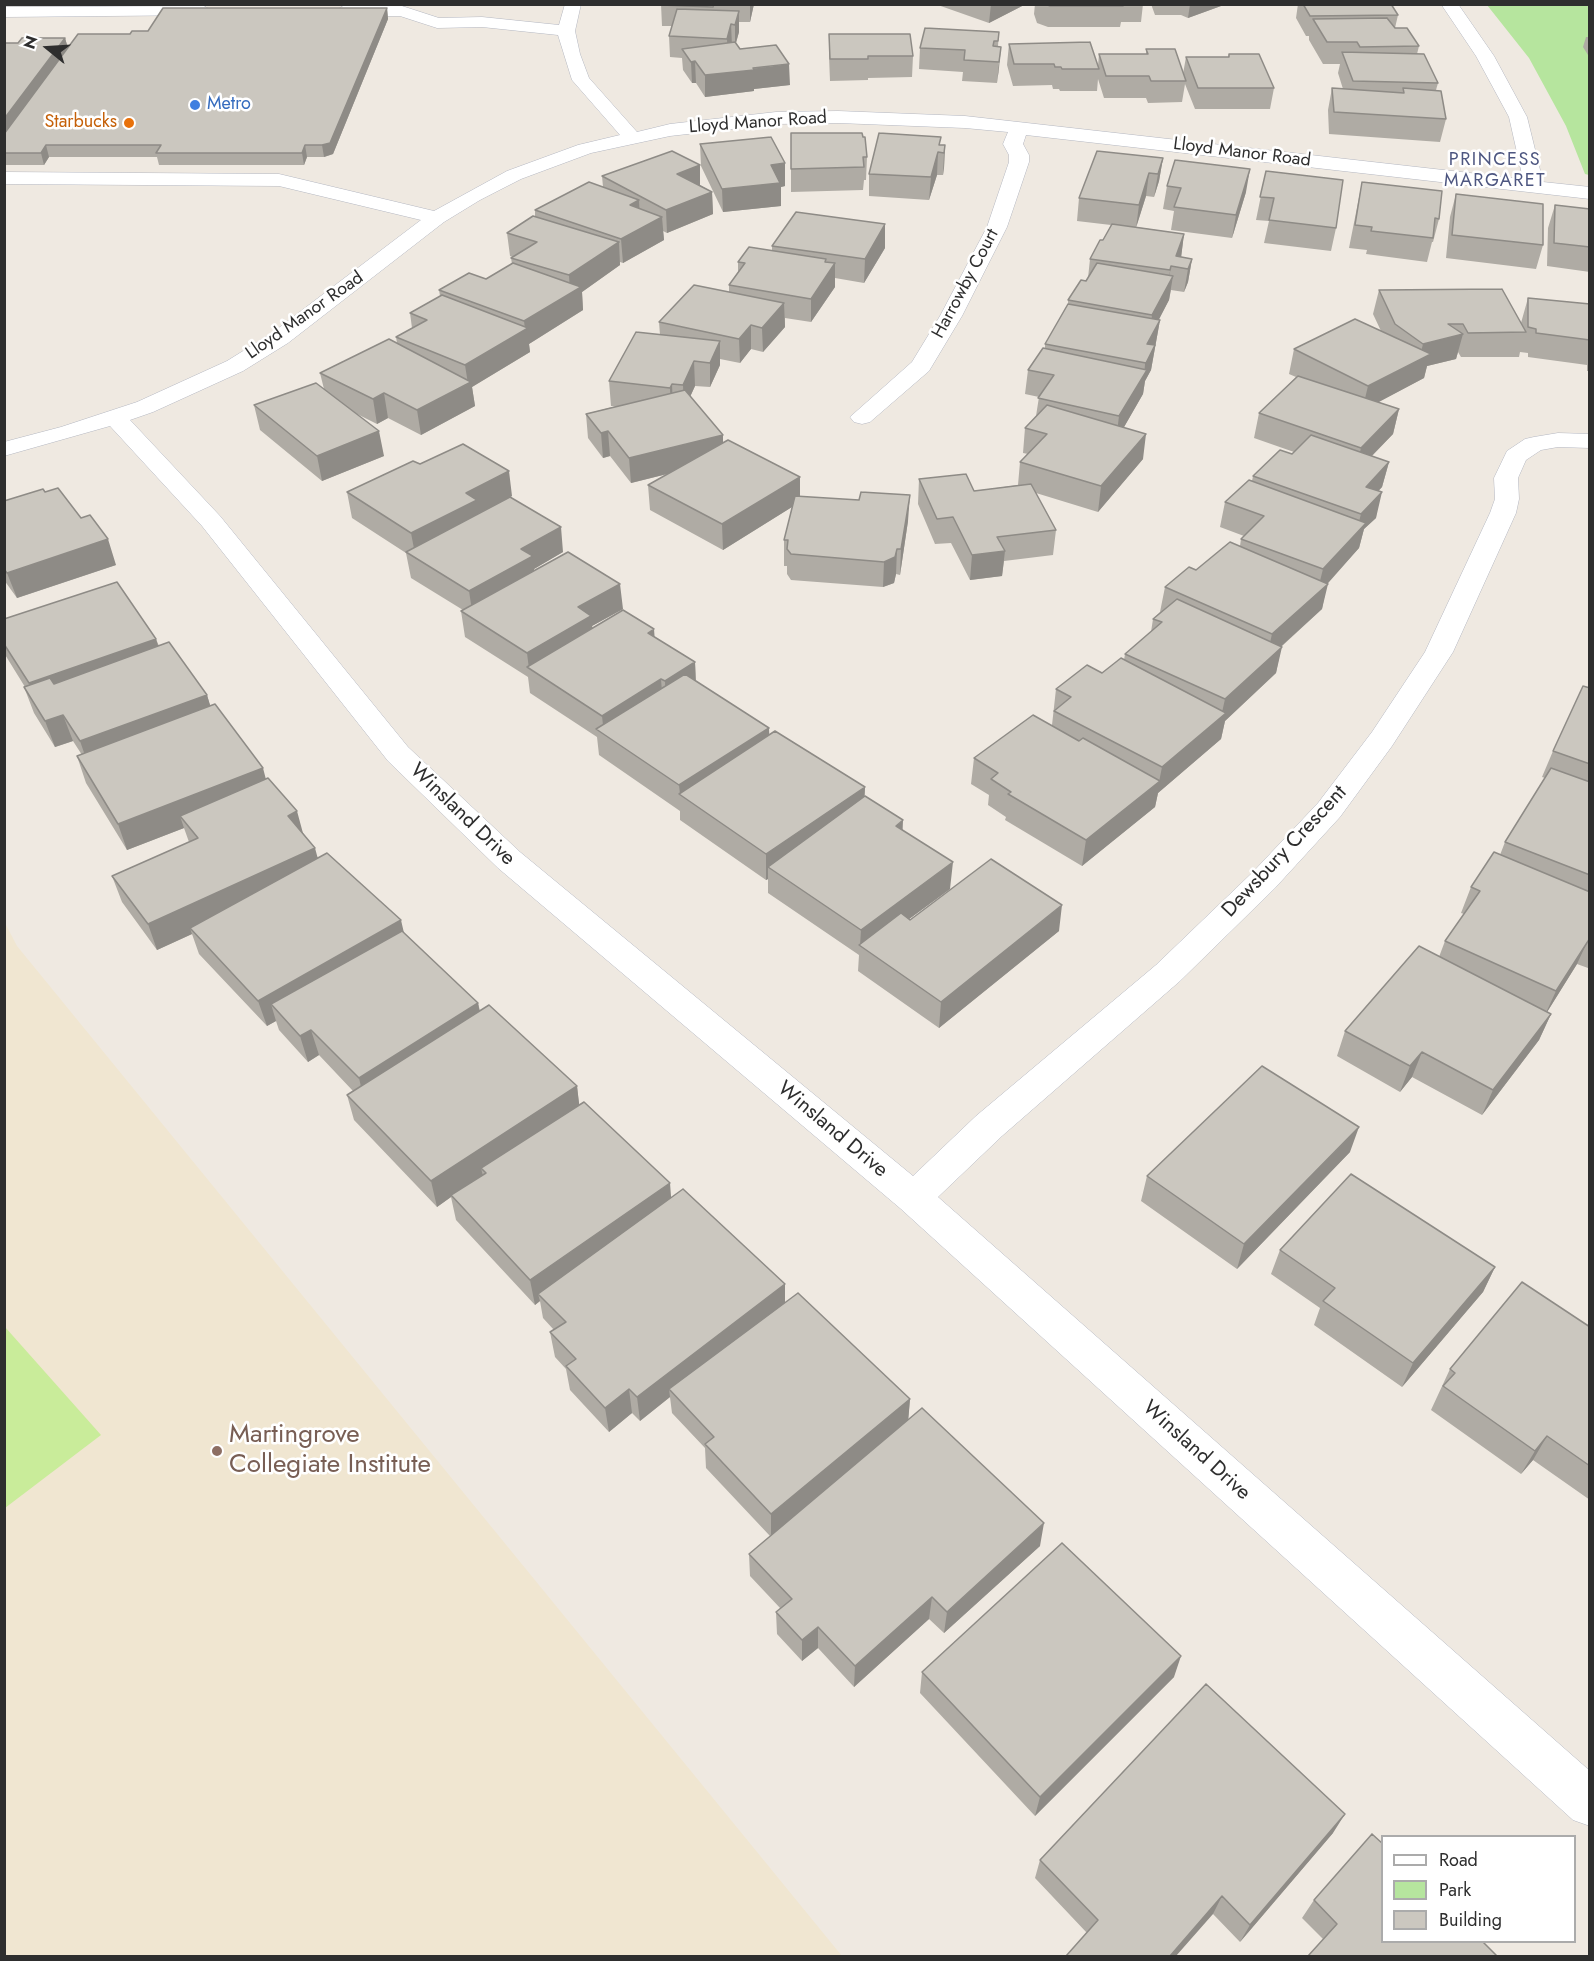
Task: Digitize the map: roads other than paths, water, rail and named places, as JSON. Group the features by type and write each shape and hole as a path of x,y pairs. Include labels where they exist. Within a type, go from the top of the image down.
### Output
{"street":[{"path":"573,4 566,31 571,54 581,80 632,137"},
{"path":"1449,4 1485,56 1518,117 1534,186"},
{"path":"4,12 224,11"},
{"path":"331,11 402,11 438,23 482,22 566,31"},
{"name":"Lloyd Manor Road","path":"4,449 115,418 202,382 280,338 437,218 514,175 551,160 632,137 701,125 776,118 876,118 1019,127 1590,193"},
{"name":"Harrowby Court","path":"862,417 921,366 951,316 997,227 1019,162 1019,155 1013,144 1019,127"},
{"path":"4,178 260,178 279,180 437,218"},
{"name":"Winsland Drive","path":"115,418 211,522 407,762 509,860 914,1198 1590,1803"},
{"name":"Dewsbury Crescent","path":"914,1198 989,1126 1168,973 1264,880 1329,810 1383,739 1439,652 1503,513 1506,478 1516,456 1534,444 1558,440 1590,441"}],"place":[{"name":"Metro","path":"195,105"},
{"name":"Starbucks","path":"129,123"},
{"name":"Martingrove Collegiate Institute","path":"217,1451"}],"district":[{"name":"PRINCESS MARGARET","path":"1495,171"}]}
